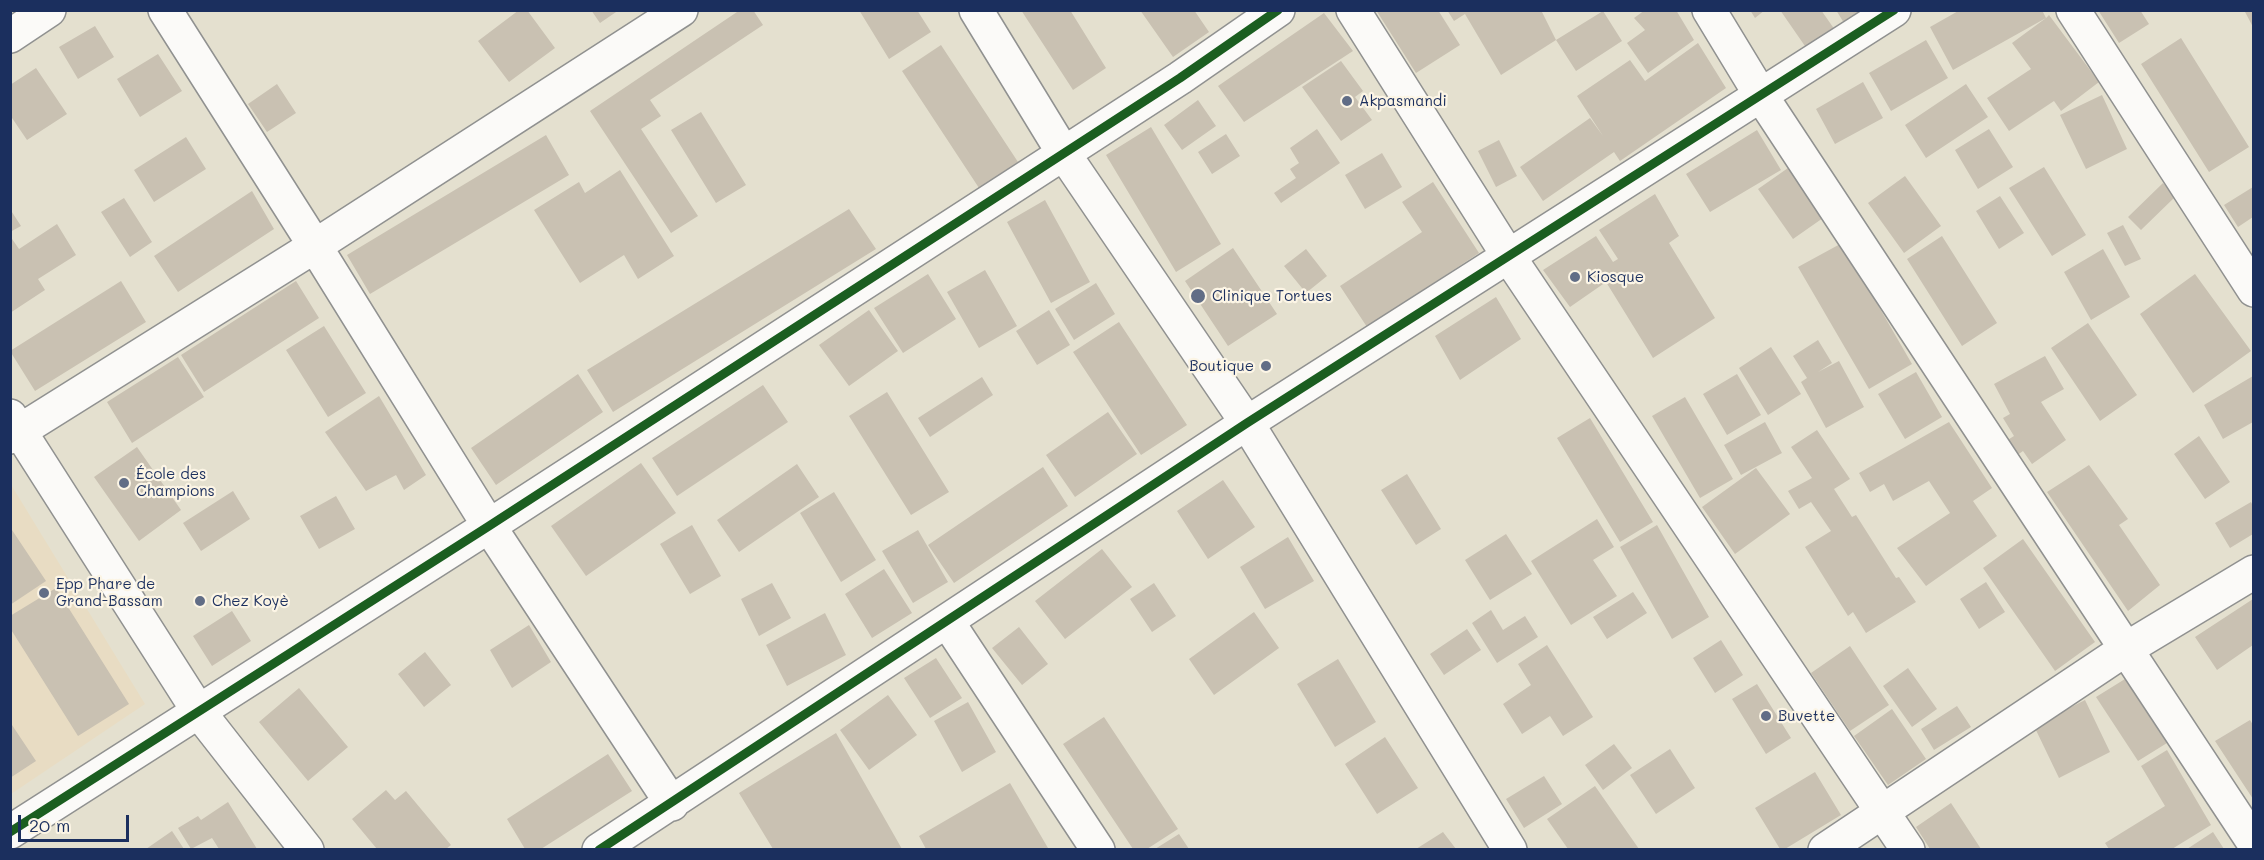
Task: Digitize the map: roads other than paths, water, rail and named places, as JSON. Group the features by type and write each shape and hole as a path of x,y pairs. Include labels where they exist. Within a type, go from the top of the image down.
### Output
{"street":[{"path":"10,36 49,10"},
{"path":"165,10 489,526 672,804"},
{"path":"307,849 200,712 14,428 315,246 681,10"},
{"path":"976,10 1064,154 1246,423 1510,849"},
{"path":"10,832 200,712 1064,154 1278,10"},
{"path":"1353,10 1509,257 1908,849"},
{"path":"1709,10 1761,94 2253,843"},
{"path":"599,849 672,804 1246,423 1894,10"},
{"path":"2073,10 2253,290"},
{"path":"1824,849 1883,813 2126,649 2253,572"},
{"path":"947,621 1098,849"}],"place":[{"name":"Akpasmandi","path":"1347,101"},
{"name":"Kiosque","path":"1575,277"},
{"name":"Clinique Tortues","path":"1198,296"},
{"name":"Boutique","path":"1266,366"},
{"name":"École des Champions","path":"124,483"},
{"name":"Epp Phare de Grand-Bassam","path":"44,593"},
{"name":"Chez Koyè","path":"200,601"},
{"name":"Buvette","path":"1766,716"}]}
